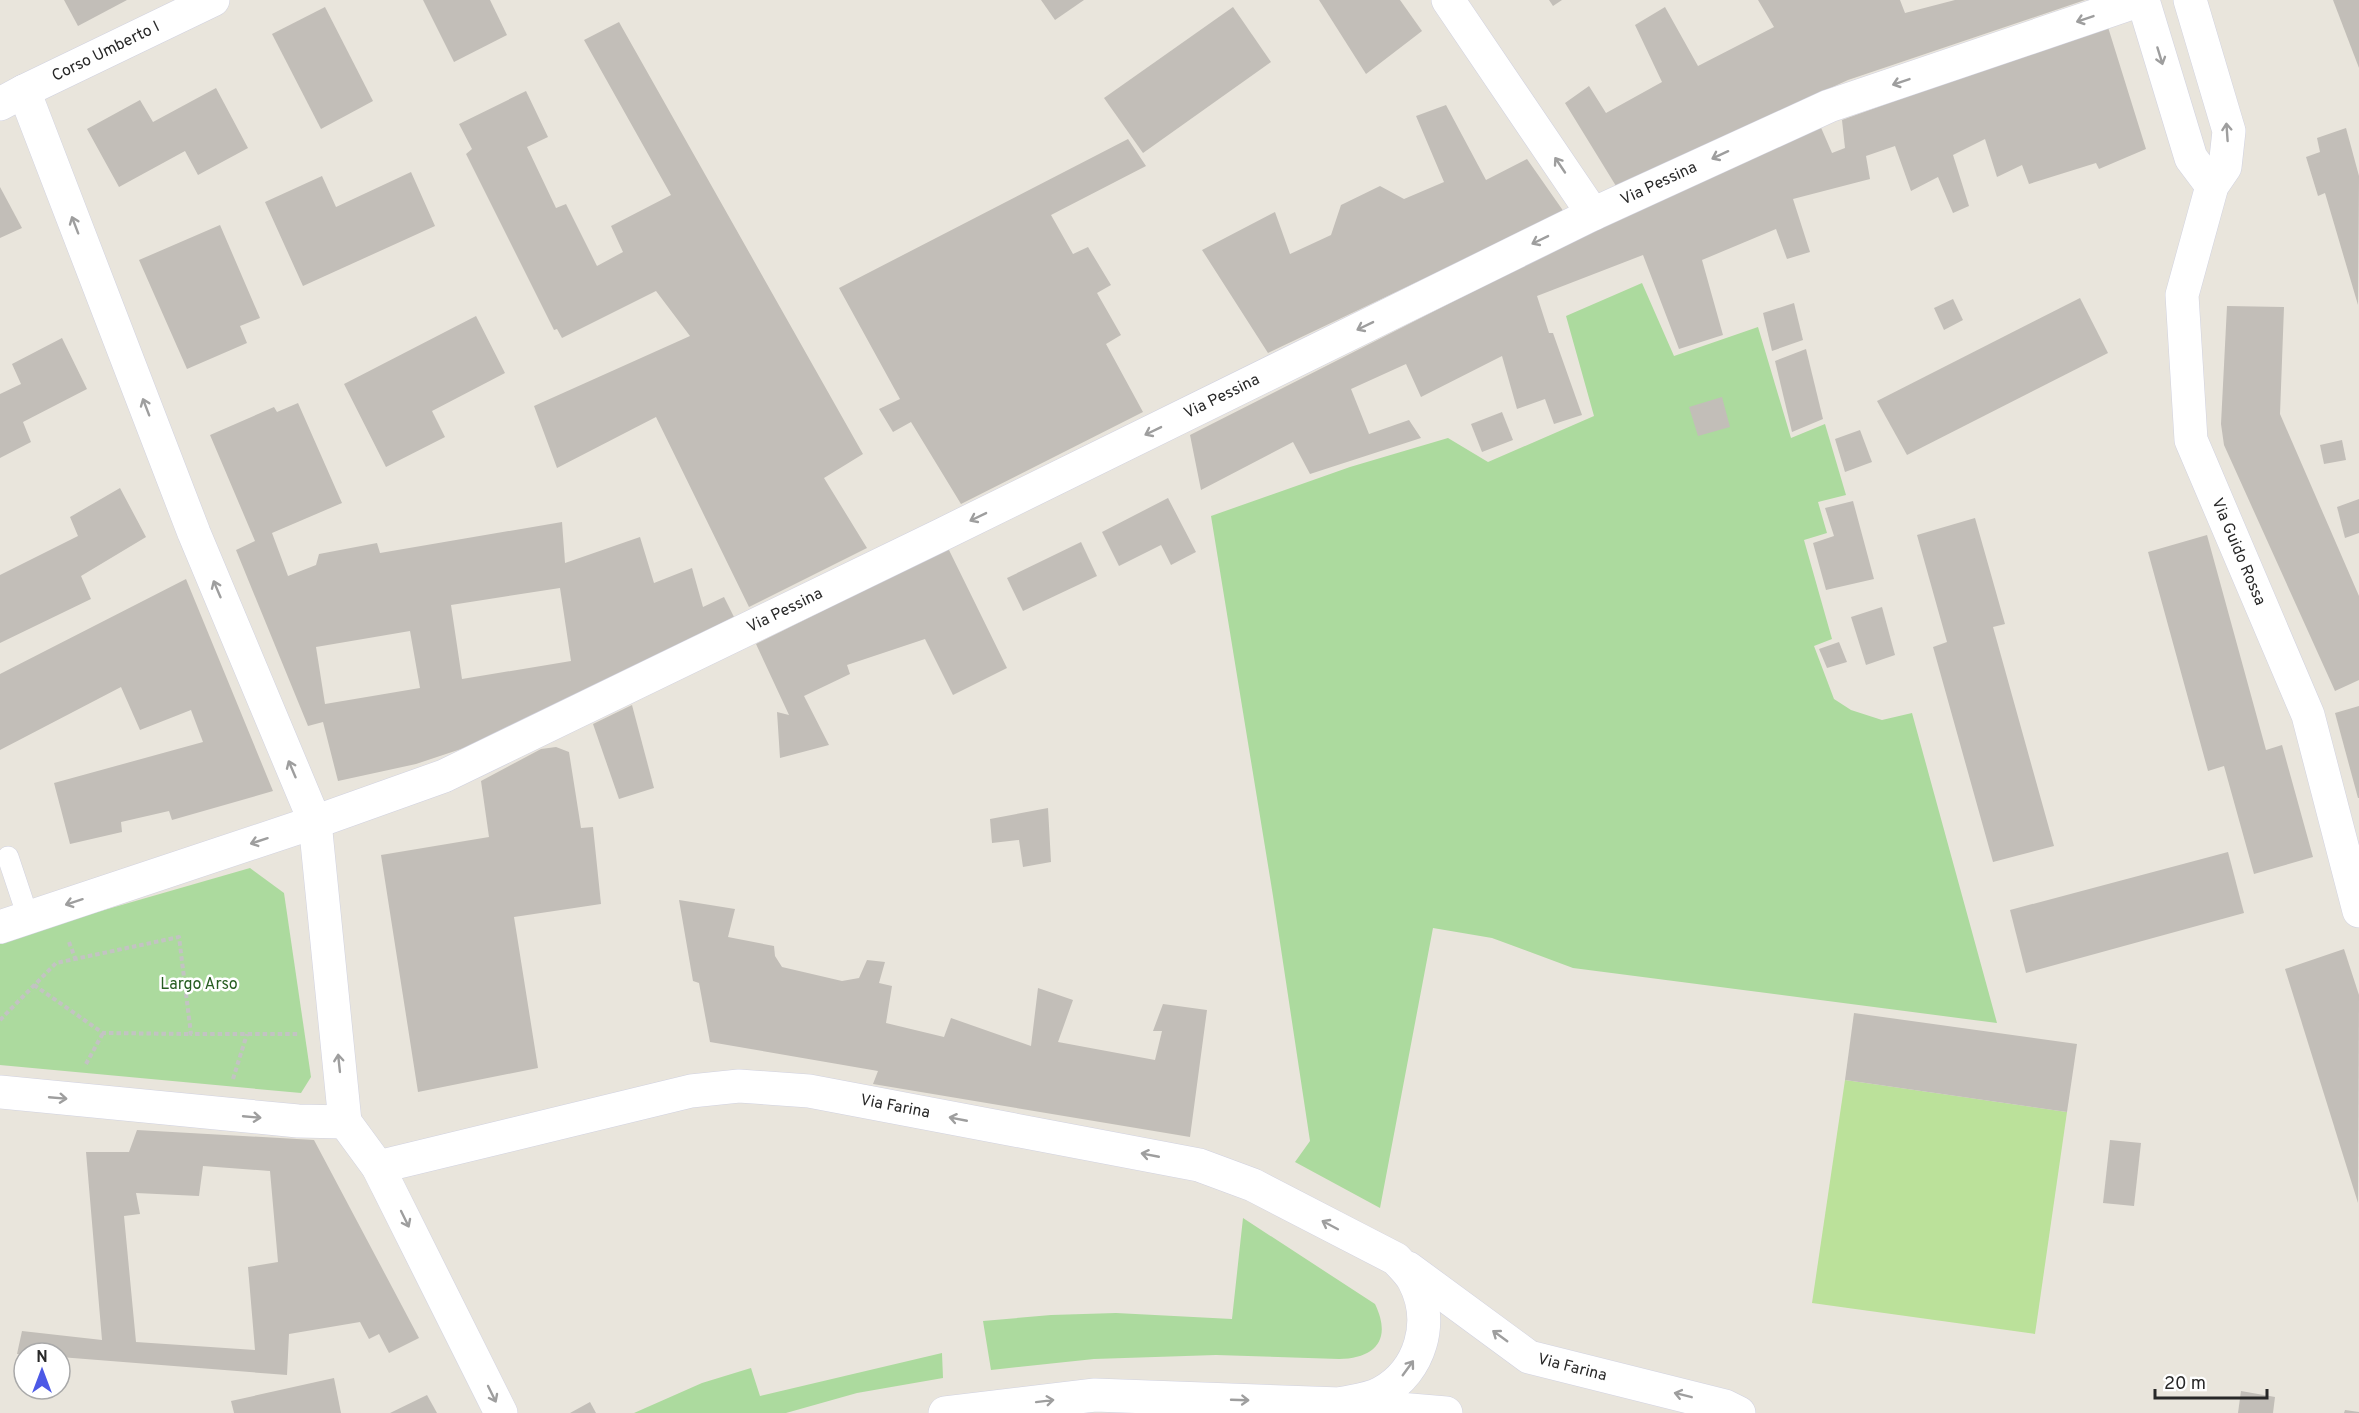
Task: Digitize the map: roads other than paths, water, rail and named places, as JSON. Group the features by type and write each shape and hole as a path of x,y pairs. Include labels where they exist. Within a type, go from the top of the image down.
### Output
{"street":[{"name":"Corso Umberto I","path":"12,98 213,0"},
{"path":"1448,0 1593,214"},
{"path":"2142,0 2191,158 2212,186"},
{"name":"Via Pessina","path":"315,822 444,776 941,535 1593,214 1829,106 2142,0"},
{"name":"Via Guido Rossa","path":"2190,0 2229,131 2225,167 2212,186 2182,295 2191,440 2308,715 2359,911"},
{"path":"12,98 315,822 345,1122 378,1167 501,1413"},
{"path":"14,922 315,822"},
{"name":"Via Farina","path":"378,1167 691,1091 739,1086 809,1091 1199,1165 1253,1185 1396,1259 1529,1357 1725,1406 1739,1413"},
{"path":"0,1092 298,1121 345,1122"},
{"name":"Via Farina","path":"1340,1404 1380,1394 1401,1378 1417,1357 1424,1331 1423,1304 1413,1279 1396,1259"},
{"name":"Via Farina","path":"949,1413 1095,1395 1340,1404 1446,1413"}],"lane":[{"path":"8,857 14,922"}],"park label":[{"name":"Largo Arso","path":"199,985"}]}
